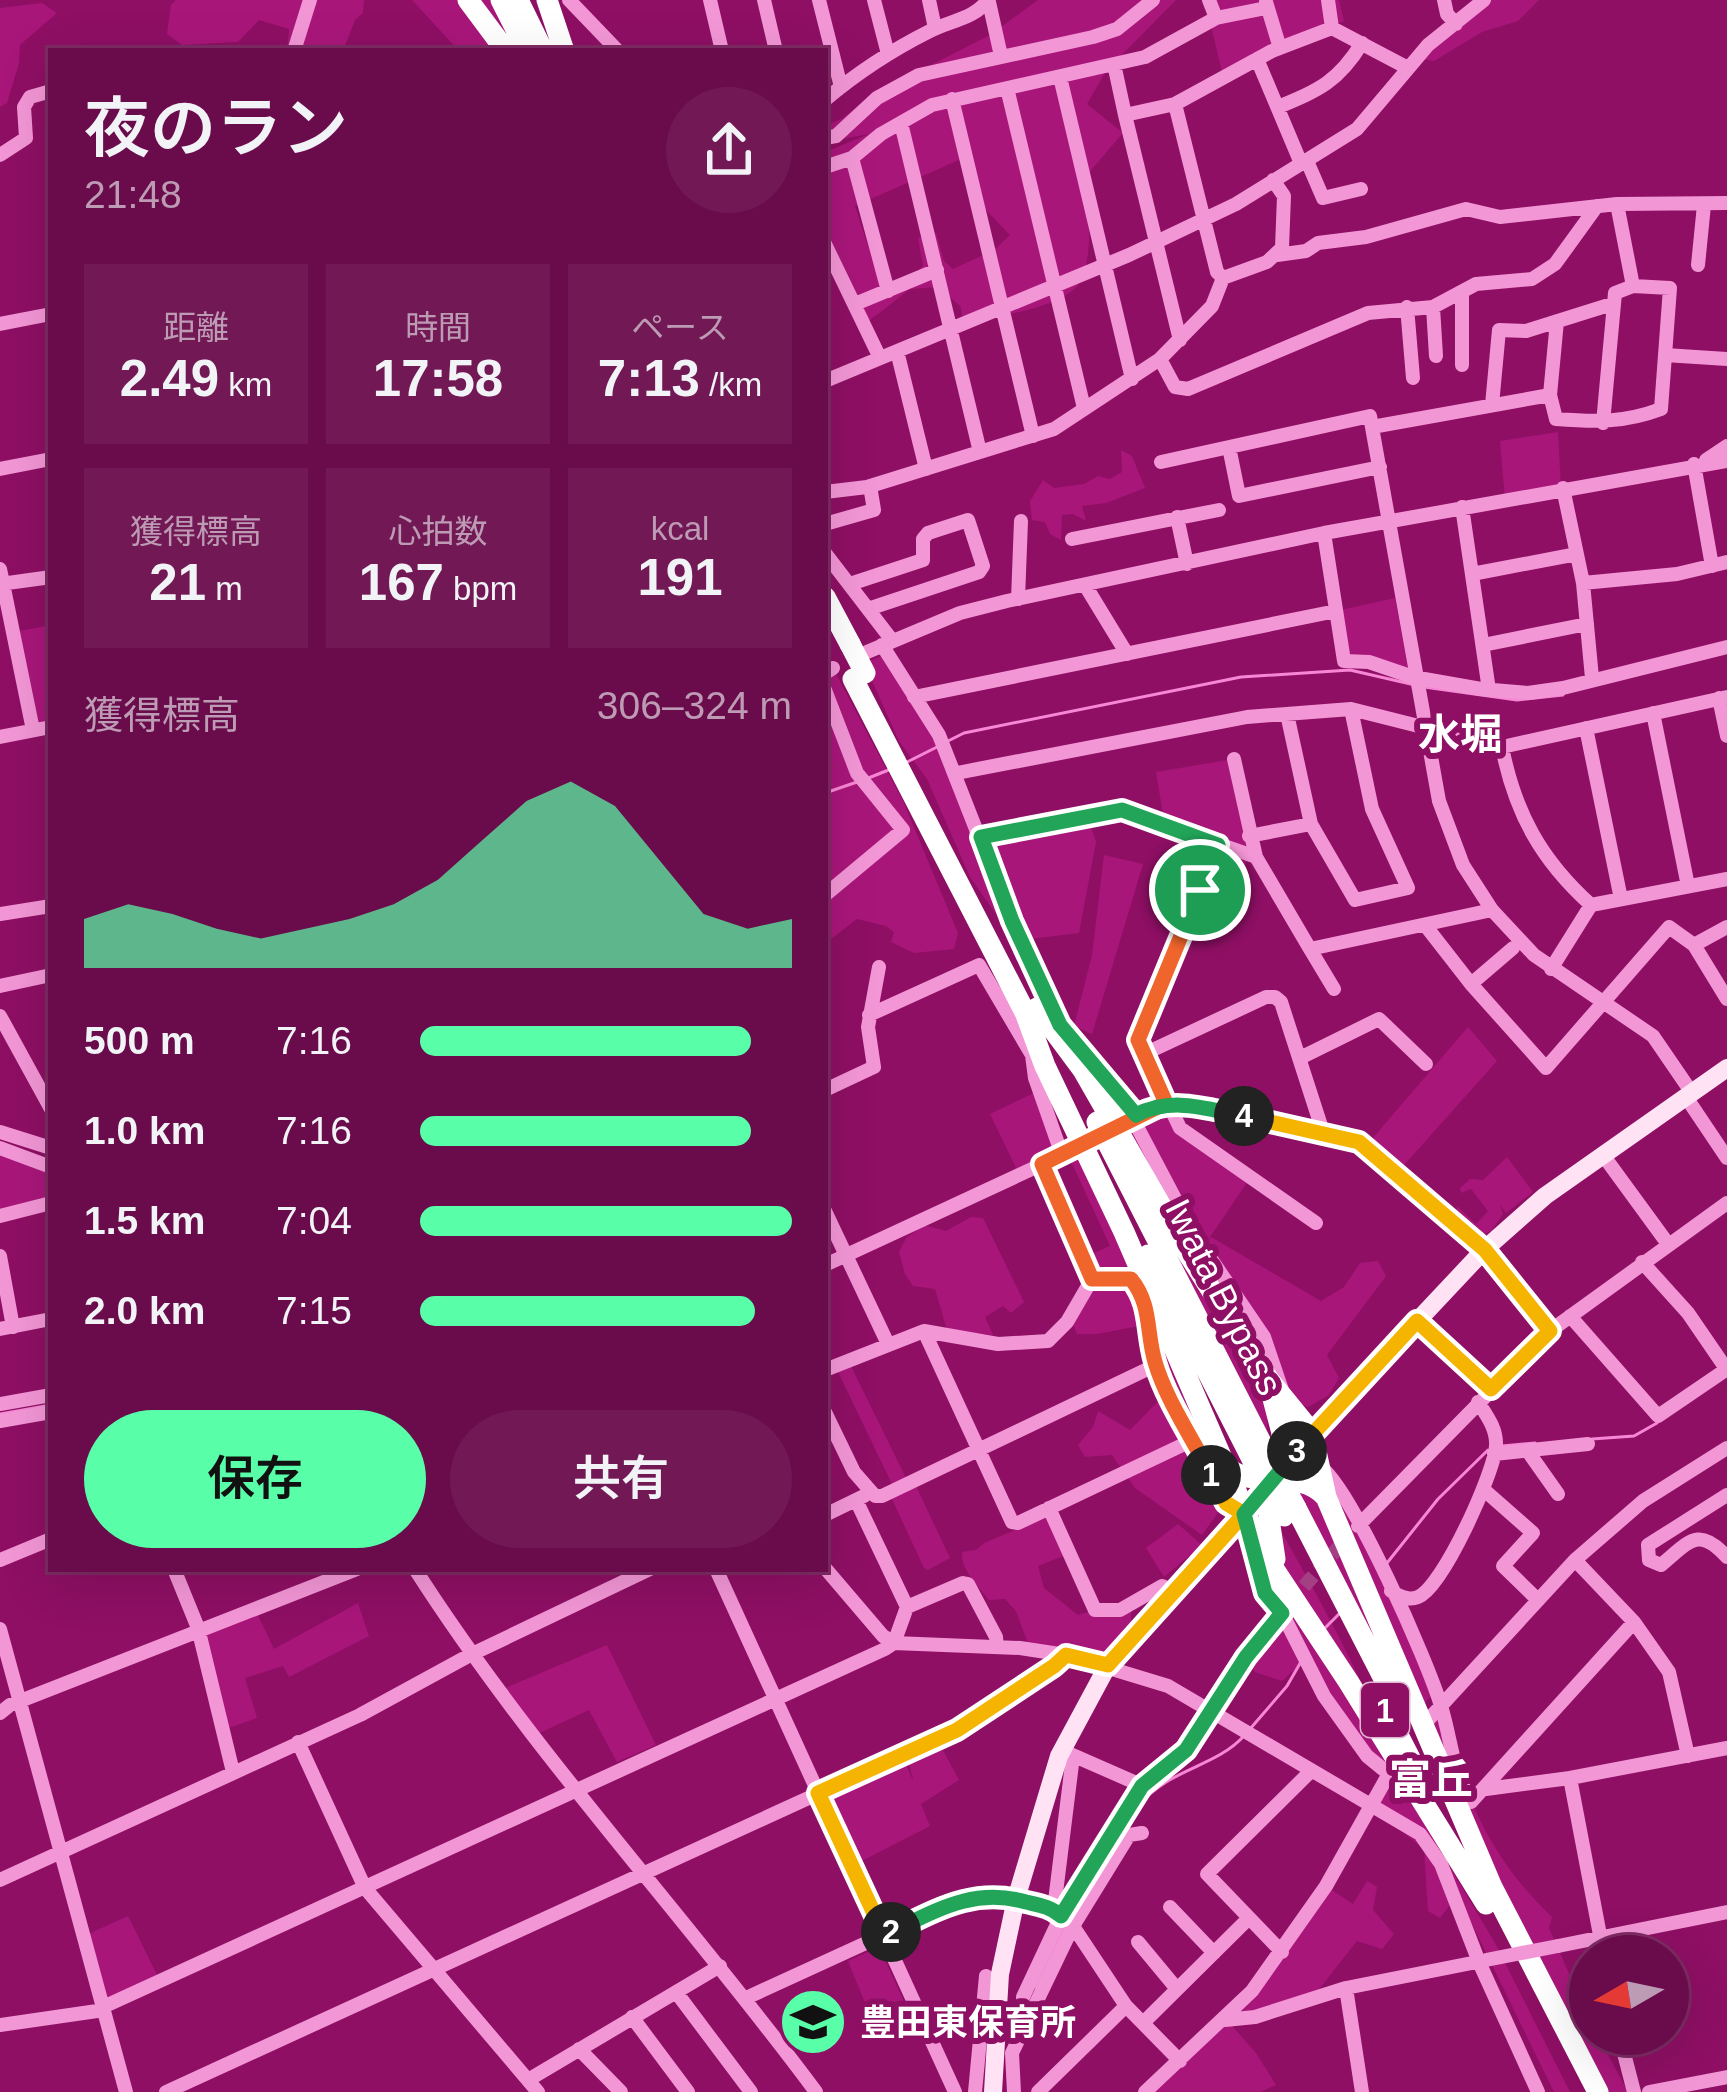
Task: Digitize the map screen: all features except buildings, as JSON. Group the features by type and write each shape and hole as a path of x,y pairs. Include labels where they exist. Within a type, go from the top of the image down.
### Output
{"highway":[{"path":"468,0 504,48"},
{"path":"501,0 525,48"},
{"path":"518,0 542,48"},
{"path":"547,0 564,48"},
{"name":"Iwata Bypass","path":"828,603 1260,1458 1491,1899 1598,2092"},
{"name":"Iwata Bypass","path":"828,627 856,658"},
{"path":"1031,1010 1083,1070 1189,1255 1268,1379 1312,1433 1326,1497 1491,1899"},
{"name":"1","path":"1031,1010 1045,1066 1124,1232 1262,1551 1491,1899"},
{"path":"1268,1379 1282,1433 1270,1535 1280,1576"},
{"path":"1225,1466 1244,1478 1305,1481 1326,1497"},
{"name":"Iwata Bypass","path":"1491,1899 1583,2092"}],"main road":[{"path":"993,2092 1000,1974 1016,1899 1067,1753 1108,1665 1312,1433 1485,1250 1545,1196 1727,1068"}],"street":[{"path":"295,48 310,0"},
{"path":"569,0 615,48"},
{"path":"710,0 721,48"},
{"path":"764,0 775,48"},
{"path":"819,0 841,87"},
{"path":"874,0 888,54"},
{"path":"929,0 935,28"},
{"path":"828,137 836,136 877,98 919,75 1117,28 1153,0"},
{"path":"1209,0 1216,18"},
{"path":"1328,0 1332,28"},
{"path":"1444,0 1456,24"},
{"path":"828,380 1205,220 1357,129 1406,67 1484,0"},
{"path":"828,98 888,54 935,28 974,16 988,1"},
{"path":"988,1 1001,56"},
{"path":"828,166 852,158 880,134 932,105 1145,57 1216,18 1266,4 1280,48"},
{"path":"1125,115 1175,104 1257,59 1332,28 1406,67"},
{"path":"1278,107 1332,81 1362,43"},
{"path":"1257,59 1323,199 1361,189"},
{"path":"1114,64 1180,340"},
{"path":"1060,76 1132,379"},
{"path":"1007,88 1084,408"},
{"path":"0,155 26,138 24,107 30,97 48,92"},
{"path":"952,99 1033,436"},
{"path":"1175,104 1217,272 1223,278"},
{"path":"901,123 980,452"},
{"path":"852,158 888,291"},
{"path":"1273,180 1284,196 1284,242 1277,255"},
{"path":"828,492 870,486 1054,429 1160,359 1212,306 1223,278 1277,255 1466,209 1500,217 1617,204 1727,203"},
{"path":"1617,204 1633,286"},
{"path":"1698,265 1704,205"},
{"path":"1160,359 1175,387 1188,389 1368,313 1433,307 1476,284 1532,280 1545,273 1597,206"},
{"path":"831,271 855,304 880,358"},
{"path":"855,304 938,271"},
{"path":"1557,321 1550,395 1556,419 1603,423 1636,418 1661,409 1670,288 1633,286 1616,293 1603,423"},
{"path":"1462,292 1462,365"},
{"path":"1492,405 1499,330 1526,332 1612,304"},
{"path":"1406,307 1414,378"},
{"path":"1433,307 1436,356"},
{"path":"0,324 48,315"},
{"path":"897,350 926,469"},
{"path":"1666,355 1727,359"},
{"path":"1372,427 1550,395"},
{"path":"1160,462 1370,416 1424,727 1445,823 1463,865 1492,910 1551,969 1653,1036 1727,1158"},
{"path":"1697,464 1727,446"},
{"path":"1228,447 1238,496 1381,467"},
{"path":"0,469 48,460"},
{"path":"856,658 960,613 1018,599 1324,532 1727,460"},
{"path":"1582,583 1677,574 1720,564 1697,464"},
{"path":"828,523 874,509 870,486"},
{"path":"1563,488 1582,583 1592,678"},
{"path":"1462,507 1490,689"},
{"path":"1072,539 1219,510"},
{"path":"1177,518 1187,564"},
{"path":"850,584 923,560 923,539 928,533 968,520 983,566 979,572 871,608"},
{"path":"1018,599 1021,521"},
{"path":"1324,532 1344,661 1369,662 1415,683 1545,692 1727,647"},
{"path":"1472,574 1576,554"},
{"path":"828,557 871,608"},
{"path":"33,730 1,579 48,577"},
{"path":"1084,585 1127,653"},
{"path":"856,658 871,608"},
{"path":"914,697 1336,611"},
{"path":"1483,645 1587,624"},
{"path":"856,658 914,697 939,735 1012,921 1060,1025 1132,1117 1192,1231 1264,1336 1285,1402"},
{"path":"828,698 866,789 904,830 828,893"},
{"path":"957,773 1247,716 1351,709 1502,747 1723,698 1727,736"},
{"path":"1287,714 1311,824 1355,900 1408,888 1372,809 1351,709"},
{"path":"1653,713 1688,886"},
{"path":"0,737 48,728"},
{"path":"1586,728 1621,899"},
{"path":"1502,747 1518,811 1537,846 1560,877 1592,904"},
{"path":"1234,760 1256,857 1334,988"},
{"path":"981,837 1122,810 1256,857"},
{"path":"1249,836 1311,824"},
{"path":"1218,845 1138,1040 1180,1128 1316,1223"},
{"path":"1551,969 1592,904 1727,879"},
{"path":"0,914 48,906"},
{"path":"1310,949 1492,910"},
{"path":"1426,926 1546,1068 1669,927 1694,945 1727,999"},
{"path":"1694,945 1727,927"},
{"path":"1471,984 1513,948"},
{"path":"869,1015 979,964 1032,1055 1035,1078 1062,1155"},
{"path":"828,1089 874,1067 869,1015 879,967"},
{"path":"0,986 48,976"},
{"path":"1144,1054 1275,997 1281,1002 1322,1132"},
{"path":"0,1016 48,1104"},
{"path":"1300,1058 1378,1019 1426,1064"},
{"path":"828,1264 1166,1103 1359,1142 1485,1250 1550,1331"},
{"path":"0,1132 48,1147"},
{"path":"0,1148 48,1166"},
{"path":"1603,1155 1668,1244"},
{"path":"1042,1164 1092,1279"},
{"path":"0,1216 48,1204"},
{"path":"1356,1529 1550,1331 1668,1244 1724,1212"},
{"path":"828,1217 888,1344"},
{"path":"0,1256 7,1328 48,1320"},
{"path":"1570,1316 1658,1416 1727,1370 1688,1313 1642,1262"},
{"path":"828,1369 924,1331 998,1344 1048,1341 1067,1322 1092,1279"},
{"path":"1092,1279 1131,1279 1139,1289 1150,1318 1156,1365 1226,1503 1244,1514 1265,1593 1286,1608 1312,1672 1351,1736 1391,1770 1326,1886 1282,1952 1225,2020 1145,2092"},
{"path":"1417,1321 1491,1389"},
{"path":"924,1331 1012,1522 1193,1440"},
{"path":"828,1418 854,1472 882,1496 1156,1365"},
{"path":"0,1404 48,1396"},
{"path":"1391,1592 1411,1598 1429,1588 1459,1543 1495,1449 1493,1426 1478,1402"},
{"path":"0,1421 48,1413"},
{"path":"1495,1449 1588,1444"},
{"path":"1428,1720 1575,1559 1643,1501 1727,1448"},
{"path":"1527,1450 1558,1494"},
{"path":"1316,1464 1331,1475 1391,1592 1441,1705 1456,1776 1471,1802 1634,1622"},
{"path":"1483,1489 1533,1533 1503,1566 1538,1600"},
{"path":"828,1514 872,1492"},
{"path":"1727,1495 1648,1545 1647,1552 1648,1560 1661,1565 1690,1542 1703,1538 1712,1540 1727,1557"},
{"path":"856,1500 907,1607 894,1643"},
{"path":"1049,1508 1095,1610 1120,1610 1162,1586 1174,1592"},
{"path":"0,1560 48,1540"},
{"path":"1575,1559 1634,1622 1669,1672 1688,1756"},
{"path":"175,1572 198,1628 233,1772"},
{"path":"0,1713 198,1628 349,1572"},
{"path":"417,1572 470,1654 816,2092"},
{"path":"717,1572 955,2092"},
{"path":"828,1572 894,1643"},
{"path":"0,1880 360,1715 614,1576"},
{"path":"907,1607 963,1582 968,1584 997,1647"},
{"path":"1023,1997 1142,1786 1186,1750 1286,1608"},
{"path":"0,1629 126,2092"},
{"path":"0,2025 104,2009 894,1643 997,1647 1066,1655 1168,1686 1420,1834 1432,1846 1538,2092"},
{"path":"166,2092 957,1730 1066,1655"},
{"path":"298,1742 365,1888 533,2086 580,2049 720,1966"},
{"path":"1486,1789 1727,1748"},
{"path":"1064,1919 1067,1753 1142,1786"},
{"path":"1282,1952 1207,1874 1311,1771"},
{"path":"1570,1778 1601,1935"},
{"path":"1014,2092 1012,2053 1064,1919 1129,1835 1142,1833"},
{"path":"746,1998 962,1899 995,1895 1064,1919 1126,2006 1180,2060"},
{"path":"1170,1906 1214,1953"},
{"path":"1611,1935 1727,1912"},
{"path":"1143,2023 1250,1918"},
{"path":"1138,1942 1177,1989"},
{"path":"1225,2020 1268,2014 1346,1988 1569,1944"},
{"path":"975,2092 986,1976"},
{"path":"1346,1988 1362,2092"},
{"path":"676,1992 751,2092"},
{"path":"1038,2092 1126,2006"},
{"path":"632,2018 688,2092"},
{"path":"580,2049 621,2092"},
{"path":"1624,2055 1634,2092"},
{"path":"1649,2092 1727,2077"}],"shaded area":[{"path":"176,0 364,0 363,13 355,20 344,48 287,48 289,29 259,20 238,42 182,45 167,34"},
{"path":"412,0 490,0 515,48 456,48"},
{"path":"1038,0 1176,0 1106,71 1087,104 1123,133 1086,176 1089,230 1080,282 1060,299 1027,310 963,321 961,307 939,287 910,289 865,324 828,254 828,151 869,134 831,141 828,125 876,93 990,35","holes":["961,159 983,207 1010,235 994,250 953,269 944,261 936,233 918,238 923,266 895,293 873,261 855,206"]},
{"path":"1205,0 1339,0 1344,21 1222,72"},
{"path":"1482,0 1539,0 1518,21 1482,32 1434,61 1413,58"},
{"path":"42,3 57,13 20,45 7,103 0,107 0,8"},
{"path":"1558,432 1561,489 1505,499 1500,441"},
{"path":"1121,450 1132,456 1145,488 1106,503 1082,506 1086,521 1073,514 1062,515 1061,540 1050,534 1045,522 1032,520 1030,501 1043,480 1054,488 1084,484 1098,476 1110,479 1122,472"},
{"path":"1395,598 1409,675 1344,661 1336,611"},
{"path":"48,626 48,726 33,728 14,632"},
{"path":"887,654 939,735 984,845 1089,821 1096,842 1079,933 1022,940 1004,899 1007,930 970,877 927,779 899,741 864,663"},
{"path":"833,668 903,801 958,933 954,949 914,953 891,942 894,932 886,926 857,919 828,941 828,671"},
{"path":"1234,759 1248,855 1236,902 1200,892 1218,845 1165,826 1156,772"},
{"path":"1104,855 1143,864 1092,1034 1074,1026 1092,955"},
{"path":"1468,1027 1497,1061 1396,1174 1365,1147"},
{"path":"1040,1090 1060,1148 1019,1174 990,1114"},
{"path":"1166,1103 1182,1129 1248,1181 1204,1246 1211,1237 1321,1301 1344,1287 1360,1263 1378,1261 1386,1276 1327,1355 1339,1378 1329,1395 1308,1407 1268,1394 1267,1432 1172,1246 1120,1130"},
{"path":"0,1147 48,1166 48,1203 0,1214"},
{"path":"1082,1152 1232,1493 1202,1535 1135,1488 1112,1455 1085,1457 1078,1445 1093,1427 1098,1411 1130,1430 1168,1391 1150,1324 1077,1334 1070,1317 1091,1285 1083,1258 1110,1246 1070,1159"},
{"path":"1507,1157 1533,1192 1506,1213 1500,1205 1503,1214 1491,1231 1480,1236 1456,1217 1457,1206 1476,1224 1488,1211 1471,1189 1461,1193 1460,1188 1470,1179 1483,1180"},
{"path":"971,1217 983,1218 1024,1302 1011,1313 1003,1306 985,1317 993,1335 947,1330 935,1289 913,1286 899,1252 906,1238 924,1225 946,1231"},
{"path":"850,1364 906,1478 892,1484 837,1370"},
{"path":"1304,1459 1333,1479 1435,1692 1407,1722 1292,1488"},
{"path":"916,1486 950,1558 928,1570 891,1497"},
{"path":"1265,1502 1358,1675 1384,1743 1386,1765 1368,1749 1305,1660 1282,1681 1255,1672 1247,1657 1281,1613 1265,1593 1250,1518"},
{"path":"1048,1516 1066,1555 1038,1566 1044,1588 1078,1615 1095,1610 1131,1611 1131,1623 1108,1665 1030,1649 1016,1611 1005,1599 989,1600 964,1566 962,1552"},
{"path":"1178,1524 1202,1545 1164,1577 1146,1548"},
{"path":"358,1603 369,1636 289,1677 283,1666 245,1678 257,1718 223,1730 198,1628 254,1607 274,1649"},
{"path":"607,1645 656,1745 617,1762 589,1710 533,1736 498,1691"},
{"path":"1439,1717 1482,1825 1511,1871 1552,1917 1549,1928 1569,1973 1569,2024 1541,1972 1431,1728"},
{"path":"937,1739 959,1780 921,1804 930,1826 852,1866 823,1791 902,1755 914,1783 906,1753"},
{"path":"1395,1774 1495,1943 1570,2092 1554,2092 1471,1922 1450,1905 1440,1918 1428,1911 1424,1849 1369,1805"},
{"path":"1367,1881 1377,1887 1373,1910 1394,1934 1382,1949 1357,1941 1313,1997 1227,2020 1276,2085 1260,2092 1145,2092 1225,2020 1326,1886 1353,1904"},
{"path":"128,1916 160,1981 103,2007 84,1936"},
{"path":"879,1947 906,2006 872,2020 848,1961"},
{"path":"1586,2055 1608,2055 1628,2092 1606,2092"}],"waterway":[{"path":"948,741 964,733 1241,677 1350,670 1415,685"},
{"path":"1424,687 1517,700 1563,695"},
{"path":"905,763 939,746"},
{"path":"866,779 891,769"},
{"path":"828,792 857,782"},
{"path":"0,1414 48,1406"},
{"path":"1592,1439 1634,1436 1657,1423"},
{"path":"1502,1446 1535,1443"},
{"path":"1387,1563 1438,1499 1488,1450"},
{"path":"1325,1628 1339,1614"},
{"path":"1250,1729 1287,1686 1302,1660"},
{"path":"1139,1805 1165,1783 1220,1755 1244,1736"},
{"path":"1069,1917 1079,1900"},
{"path":"1035,1987 1065,1926"},
{"path":"1016,2027 1028,2002"}],"tunnel":[{"path":"1290,1602 1347,1538"}],"place":[{"name":"豊田東保育所","path":"813,2022"}],"district":[{"name":"水堀","path":"1460,734"},
{"name":"富丘","path":"1431,1779"}],"route":[{"path":"1200,890 1138,1040 1166,1103 1042,1164 1092,1279 1131,1279 1139,1289 1150,1318 1155,1361 1167,1389 1226,1503 1244,1514 1108,1665 1066,1655 957,1730 818,1793 884,1935 962,1899 980,1896 1016,1899 1061,1916 1142,1786 1186,1750 1246,1657 1282,1613 1265,1593 1244,1514 1417,1321 1491,1389 1550,1331 1485,1250 1359,1142 1178,1103 1166,1103 1136,1115 1060,1025 1012,921 981,837 1122,810 1218,845 1200,890"}]}
